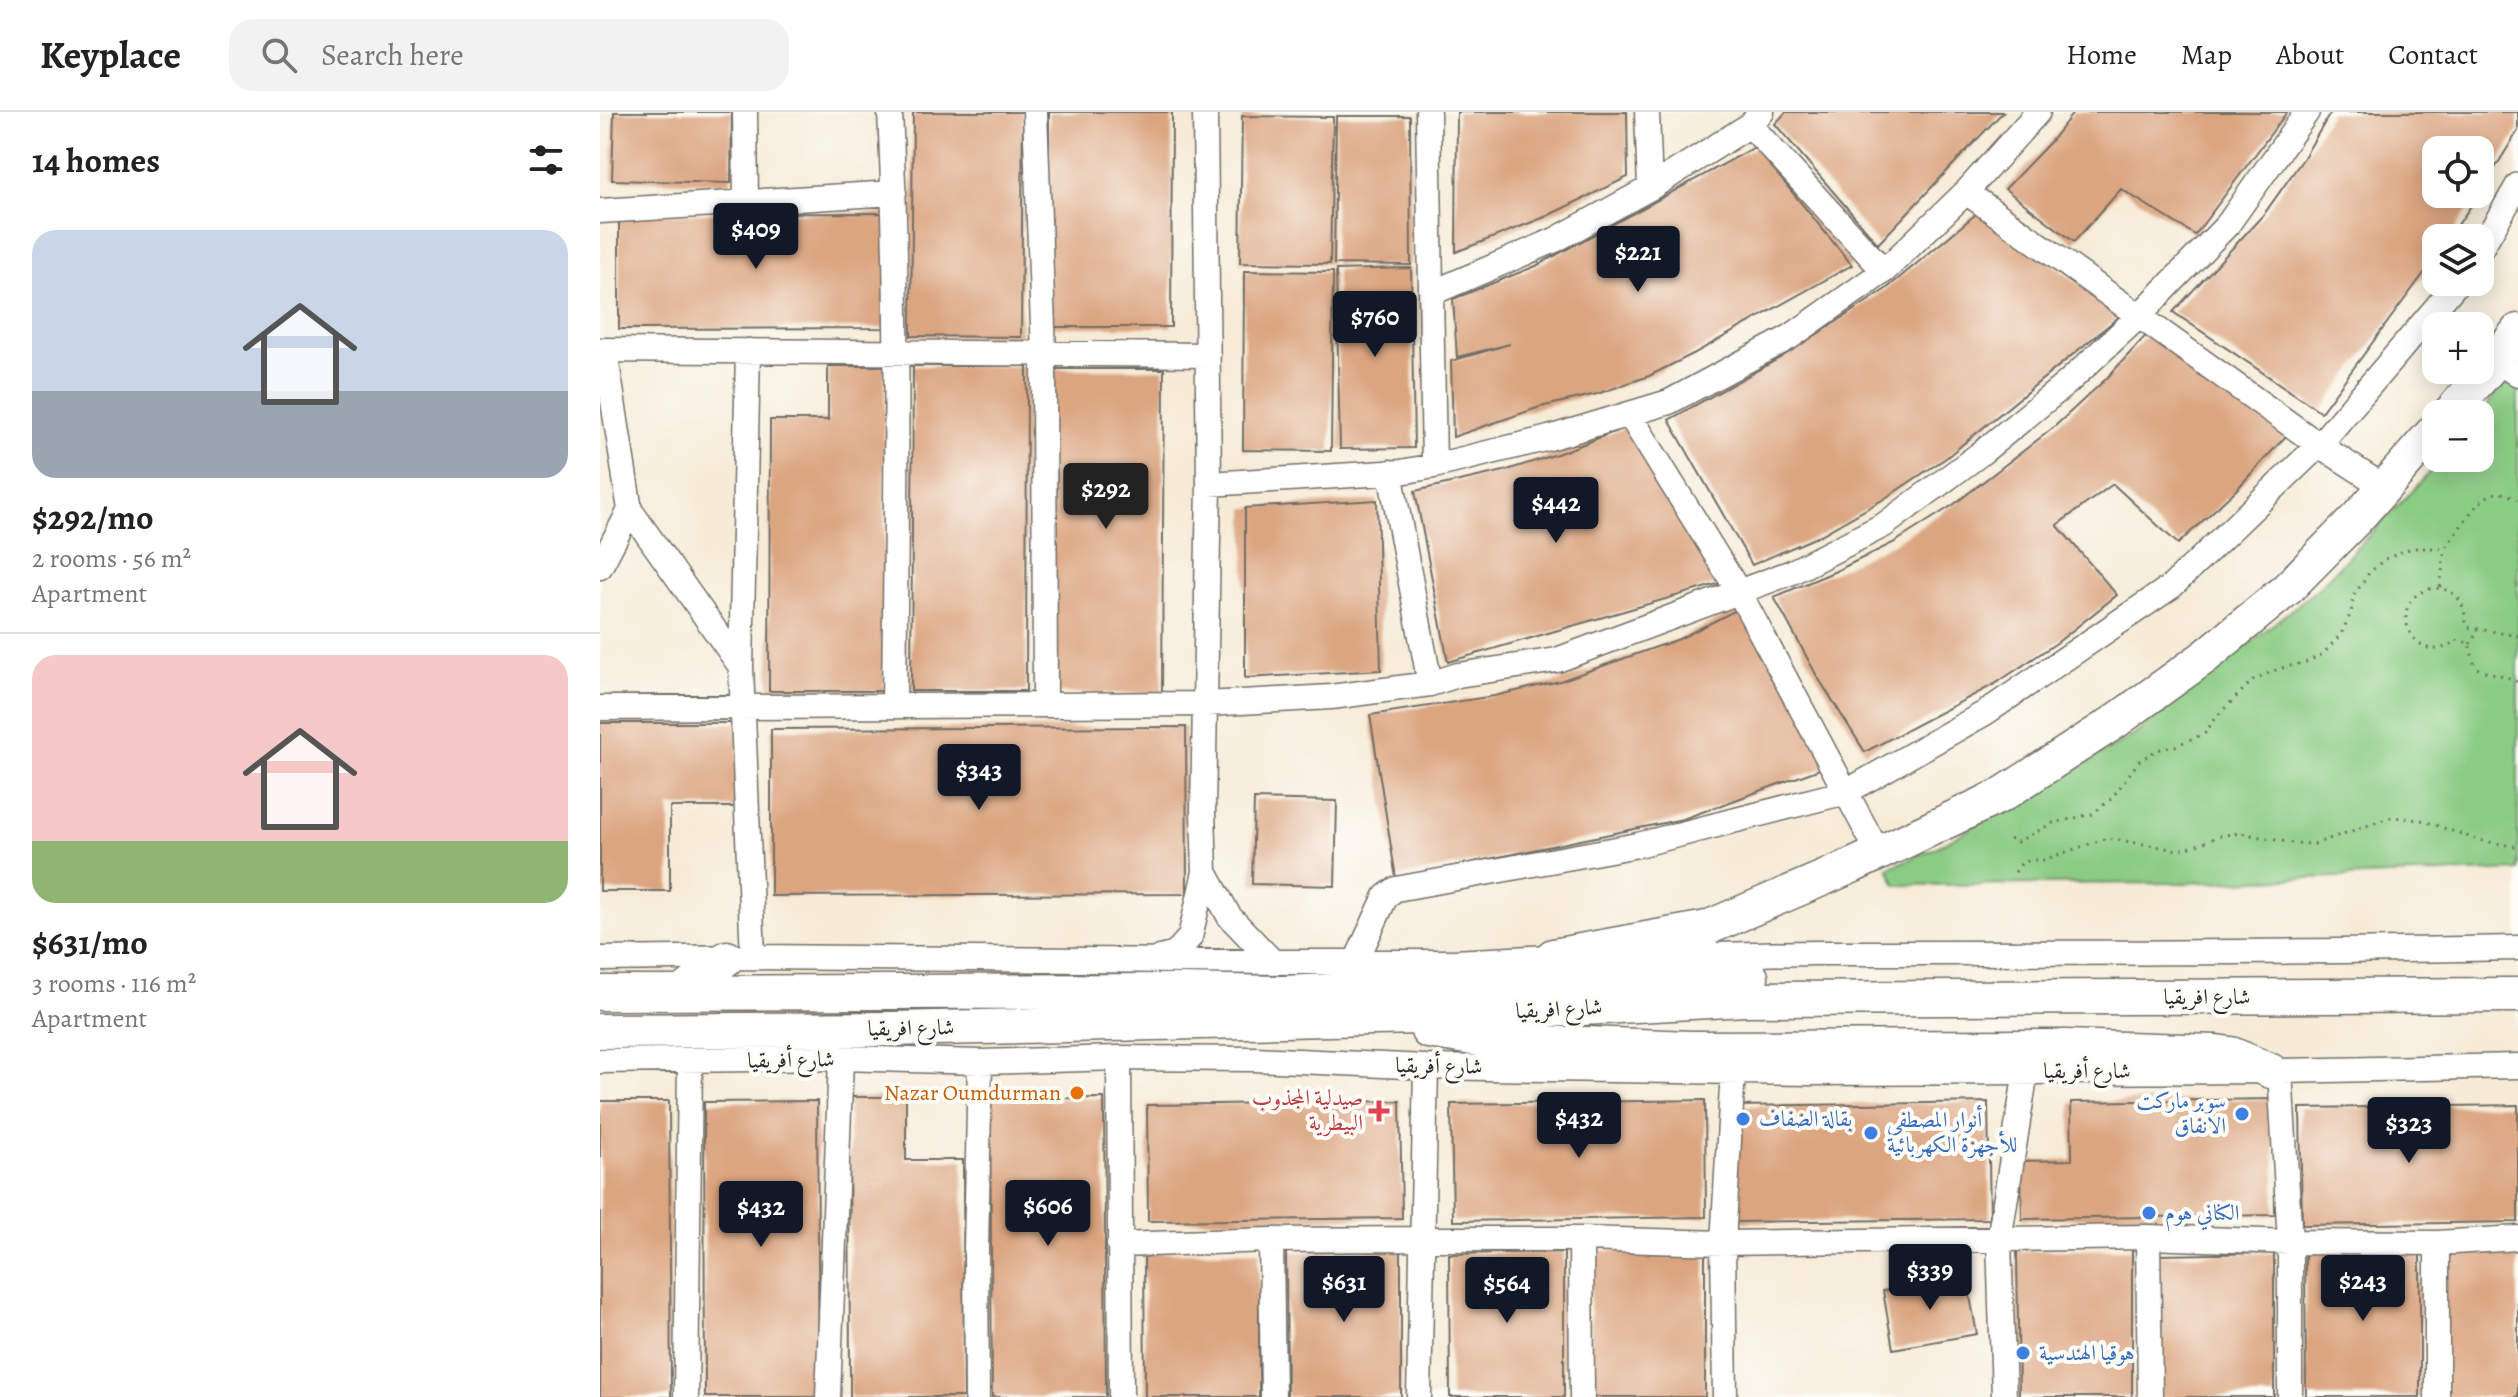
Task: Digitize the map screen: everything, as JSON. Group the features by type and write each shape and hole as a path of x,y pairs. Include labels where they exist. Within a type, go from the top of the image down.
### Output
{"highway":[{"path":"2463,400 2512,350"},
{"path":"1553,956 1707,928 1879,854 2000,796 2113,723 2206,656 2287,589 2422,445"},
{"path":"682,993 740,957"},
{"name":"شارع افريقيا","path":"600,1031 1356,1019 2010,988 2518,972"},
{"name":"شارع افريقيا","path":"600,993 1282,993 1668,978 2010,988 2518,995"},
{"path":"1356,1019 1485,1040 1691,1048 2065,1047 2216,1052 2231,1054 2275,1071"}],"street":[{"path":"745,112 746,204"},
{"path":"890,112 897,352 894,706"},
{"path":"1035,112 1044,354 1045,705"},
{"path":"1153,960 1175,954 1190,937 1205,872 1203,812 1209,484 1205,112"},
{"path":"1428,112 1434,466"},
{"path":"1647,112 1650,188"},
{"path":"1209,484 1390,472 1434,466 1549,438 1669,402 1790,337 1884,271 1966,192 2038,112"},
{"path":"600,708 1206,704 1331,697 1430,684 1458,675 1557,660 1792,572 1884,525 1980,454 2067,383 2139,316 2228,224 2307,112"},
{"path":"1432,293 1555,240 1650,188 1756,119 1884,271"},
{"path":"2494,226 2518,185"},
{"path":"1966,192 2319,445 2384,487"},
{"path":"600,211 894,193"},
{"path":"1356,961 1386,896 1396,889 1638,845 1846,792 1985,713 2172,586 2319,445 2446,296"},
{"path":"741,667 630,510 602,350 1208,355"},
{"path":"740,957 744,707 741,667 748,351"},
{"path":"1629,414 1739,592 1879,854"},
{"path":"1390,472 1430,684"},
{"path":"600,567 630,510"},
{"path":"1205,872 1229,916 1272,961"},
{"path":"600,959 740,957 1453,962 1553,956 1663,957 1762,953 2518,948"},
{"path":"828,1397 841,1058"},
{"path":"1119,1058 1121,1397"},
{"name":"شارع أفريقيا","path":"600,1061 1254,1059 1426,1067 1809,1073 2275,1071 2518,1066"},
{"path":"686,1397 690,1062"},
{"path":"977,1397 980,1062"},
{"path":"1419,1397 1426,1067"},
{"path":"1725,1397 1723,1243 1733,1070"},
{"path":"2004,1397 1999,1240 2026,1071"},
{"path":"2275,1071 2290,1242 2290,1397"},
{"path":"1119,1245 1271,1240 1581,1239 1723,1243 2148,1237 2437,1243 2518,1238"},
{"path":"2148,1237 2150,1397"},
{"path":"1581,1239 1582,1397"},
{"path":"1271,1240 1273,1397"},
{"path":"2437,1243 2437,1397"}],"path":[{"path":"2440,589 2445,548 2473,508 2486,496 2499,493 2518,499"},
{"path":"2009,839 2017,842 2053,823 2092,814 2112,798 2139,761 2157,750 2205,733 2253,680 2323,654 2333,645 2351,613 2354,595 2369,573 2385,559 2412,548 2445,548"},
{"path":"2470,645 2456,640 2437,649 2424,647 2413,639 2406,626 2406,613 2411,600 2422,591 2448,590 2459,598 2465,610 2466,624 2478,630 2518,636"},
{"path":"2478,630 2470,645 2475,667 2502,674 2518,683"},
{"path":"2015,872 2021,864 2030,860 2043,860 2107,838 2178,850 2219,836 2240,833 2314,844 2392,817 2421,820 2478,840 2518,847"}],"green space":[{"path":"2518,374 2518,870 2182,883 1896,885 1888,868 1935,848 2133,736 2316,590 2430,472 2494,472 2494,400 2491,400 2505,383"}],"building":[{"path":"614,112 732,112 731,183 612,180"},
{"path":"913,112 1023,112 1021,337 911,336"},
{"path":"1049,112 1172,112 1171,327 1049,327"},
{"path":"1457,112 1627,112 1628,177 1545,217 1456,252"},
{"path":"1786,112 2003,112 1878,244 1775,124"},
{"path":"2074,112 2287,112 2195,235 2121,189 2074,242 2005,189"},
{"path":"2331,112 2518,112 2518,131 2494,170 2494,136 2422,136 2422,208 2469,208 2459,224 2422,224 2422,276 2321,412 2173,312 2264,214 2303,159"},
{"path":"1242,116 1333,117 1330,264 1240,263"},
{"path":"1336,116 1410,116 1411,265 1334,264"},
{"path":"1755,147 1852,265 1649,376 1597,394 1540,407 1453,437 1451,361 1510,344 1457,357 1453,299 1536,266"},
{"path":"1982,209 2120,316 1946,458 1884,499 1819,536 1752,565 1669,420 1780,358 1886,289"},
{"path":"892,213 892,328 619,329 619,214"},
{"path":"1411,268 1414,448 1340,449 1336,270"},
{"path":"1244,271 1333,272 1331,451 1243,450"},
{"path":"2150,331 2288,434 2237,489 2178,544 2113,484 2057,525 2117,595 2058,642 1995,684 1865,752 1817,676 1774,597 1895,542 1953,505 2053,428 2107,378"},
{"path":"828,366 885,366 884,691 769,691 770,420 828,420"},
{"path":"913,366 1027,366 1026,691 911,691"},
{"path":"1049,369 1164,369 1162,694 1047,693"},
{"path":"1632,425 1721,583 1448,662 1415,491 1504,471"},
{"path":"1377,500 1381,670 1245,678 1245,508"},
{"path":"1744,606 1831,765 1683,819 1396,878 1370,715 1494,696 1560,681 1679,639"},
{"path":"600,723 739,723 739,807 670,807 670,891 600,891"},
{"path":"1186,727 1187,894 771,896 771,729"},
{"path":"1254,799 1337,801 1335,886 1252,884"},
{"path":"849,1097 906,1097 906,1160 963,1160 964,1397 850,1397"},
{"path":"1104,1098 1106,1397 992,1397 990,1099"},
{"path":"2274,1099 2275,1215 2022,1219 2021,1161 2072,1160 2071,1102"},
{"path":"1705,1100 1706,1217 1453,1221 1451,1104"},
{"path":"600,1101 669,1101 671,1397 600,1397"},
{"path":"817,1101 819,1397 705,1397 704,1102"},
{"path":"1400,1101 1402,1218 1148,1221 1147,1105"},
{"path":"1988,1102 1990,1219 1736,1222 1735,1106"},
{"path":"2518,1105 2518,1222 2302,1225 2300,1108"},
{"path":"2420,1248 2420,1397 2306,1397 2305,1250"},
{"path":"1705,1249 1705,1397 1591,1397 1590,1251"},
{"path":"2132,1249 2132,1397 2019,1397 2017,1251"},
{"path":"2518,1249 2518,1397 2446,1397 2445,1250"},
{"path":"1401,1250 1401,1397 1287,1397 1286,1252"},
{"path":"1259,1251 1259,1397 1145,1397 1144,1253"},
{"path":"1564,1252 1564,1397 1450,1397 1449,1254"},
{"path":"2274,1253 2274,1397 2160,1397 2159,1255"},
{"path":"1966,1275 1977,1334 1893,1349 1883,1291"}],"place":[{"name":"Nazar Oumdurman","path":"1077,1093"},
{"name":"صيدلية المجذوب البيطرية","path":"1379,1111"},
{"name":"سوبر ماركت الانفاق","path":"2242,1114"},
{"name":"بقالة الضفاف","path":"1743,1119"},
{"name":"أنوار المصطفى للأجهزة الكهربائية","path":"1871,1133"},
{"name":"الكناني هوم","path":"2149,1213"},
{"name":"هوقيا الهندسية","path":"2023,1353"}]}
